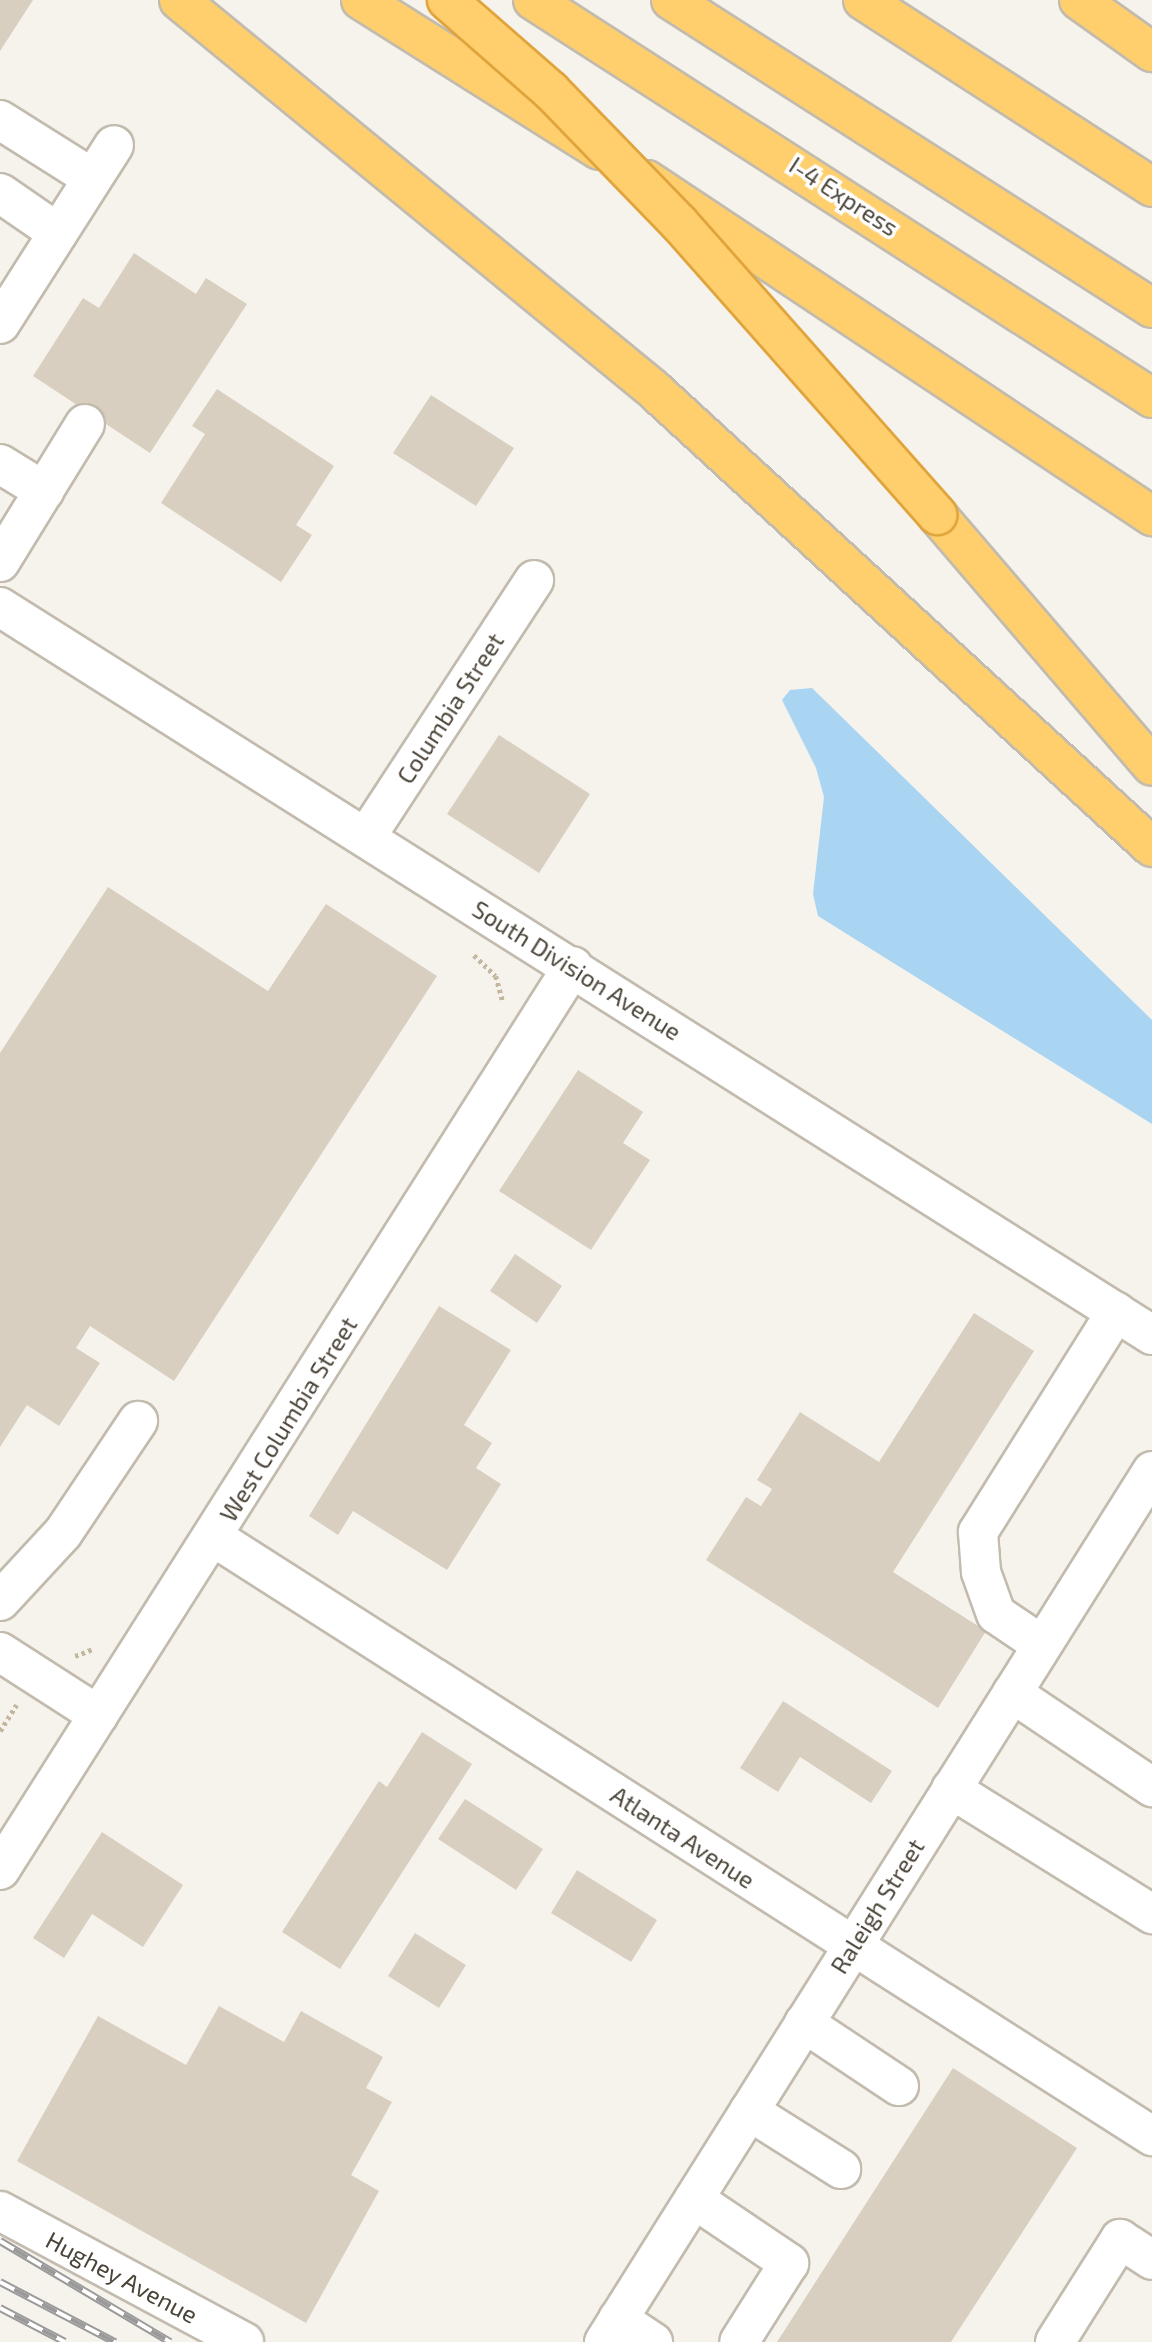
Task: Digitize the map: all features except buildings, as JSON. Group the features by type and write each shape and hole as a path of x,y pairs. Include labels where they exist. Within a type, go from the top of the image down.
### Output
{"highway":[{"path":"179,0 653,389 1152,847"},
{"path":"361,0 911,350 1152,516"},
{"path":"447,0 551,91 679,223 937,515 1152,766"},
{"name":"I-4 Express","path":"533,0 794,163 1152,398"},
{"path":"671,0 1152,307"},
{"path":"863,0 1152,187"},
{"path":"1079,0 1152,52"},
{"path":"1104,0 1152,27"}],"street":[{"path":"0,120 92,178"},
{"path":"0,324 114,145"},
{"path":"0,193 58,233"},
{"path":"0,562 85,424"},
{"path":"0,464 44,491"},
{"name":"Columbia Street","path":"366,836 534,580"},
{"name":"South Division Avenue","path":"0,607 573,966 1152,1335"},
{"name":"West Columbia Street","path":"0,1870 215,1538 573,966"},
{"path":"1042,1645 996,1614 981,1572 978,1532 1115,1312"},
{"path":"0,1601 63,1533 138,1422"},
{"name":"Raleigh Street","path":"611,2331 1152,1471"},
{"name":"Atlanta Avenue","path":"215,1538 1152,2137"},
{"path":"0,1652 98,1715"},
{"path":"1012,1693 1152,1787"},
{"path":"951,1789 1152,1914"},
{"path":"804,2022 899,2086"},
{"path":"749,2111 841,2169"},
{"path":"694,2199 789,2263 739,2342"},
{"name":"Hughey Avenue","path":"0,2211 244,2342"},
{"path":"1055,2342 1120,2239 1152,2260"},
{"path":"611,2331 653,2342"}],"path":[{"path":"496,976 505,1008"},
{"path":"0,1731 12,1712"}],"water":[{"path":"812,688 1152,1020 1152,1124 818,916 813,894 824,797 816,768 782,700 790,690"}],"railway":[{"path":"0,2241 170,2342"},
{"path":"0,2282 115,2342"},
{"path":"0,2308 65,2342"}]}
